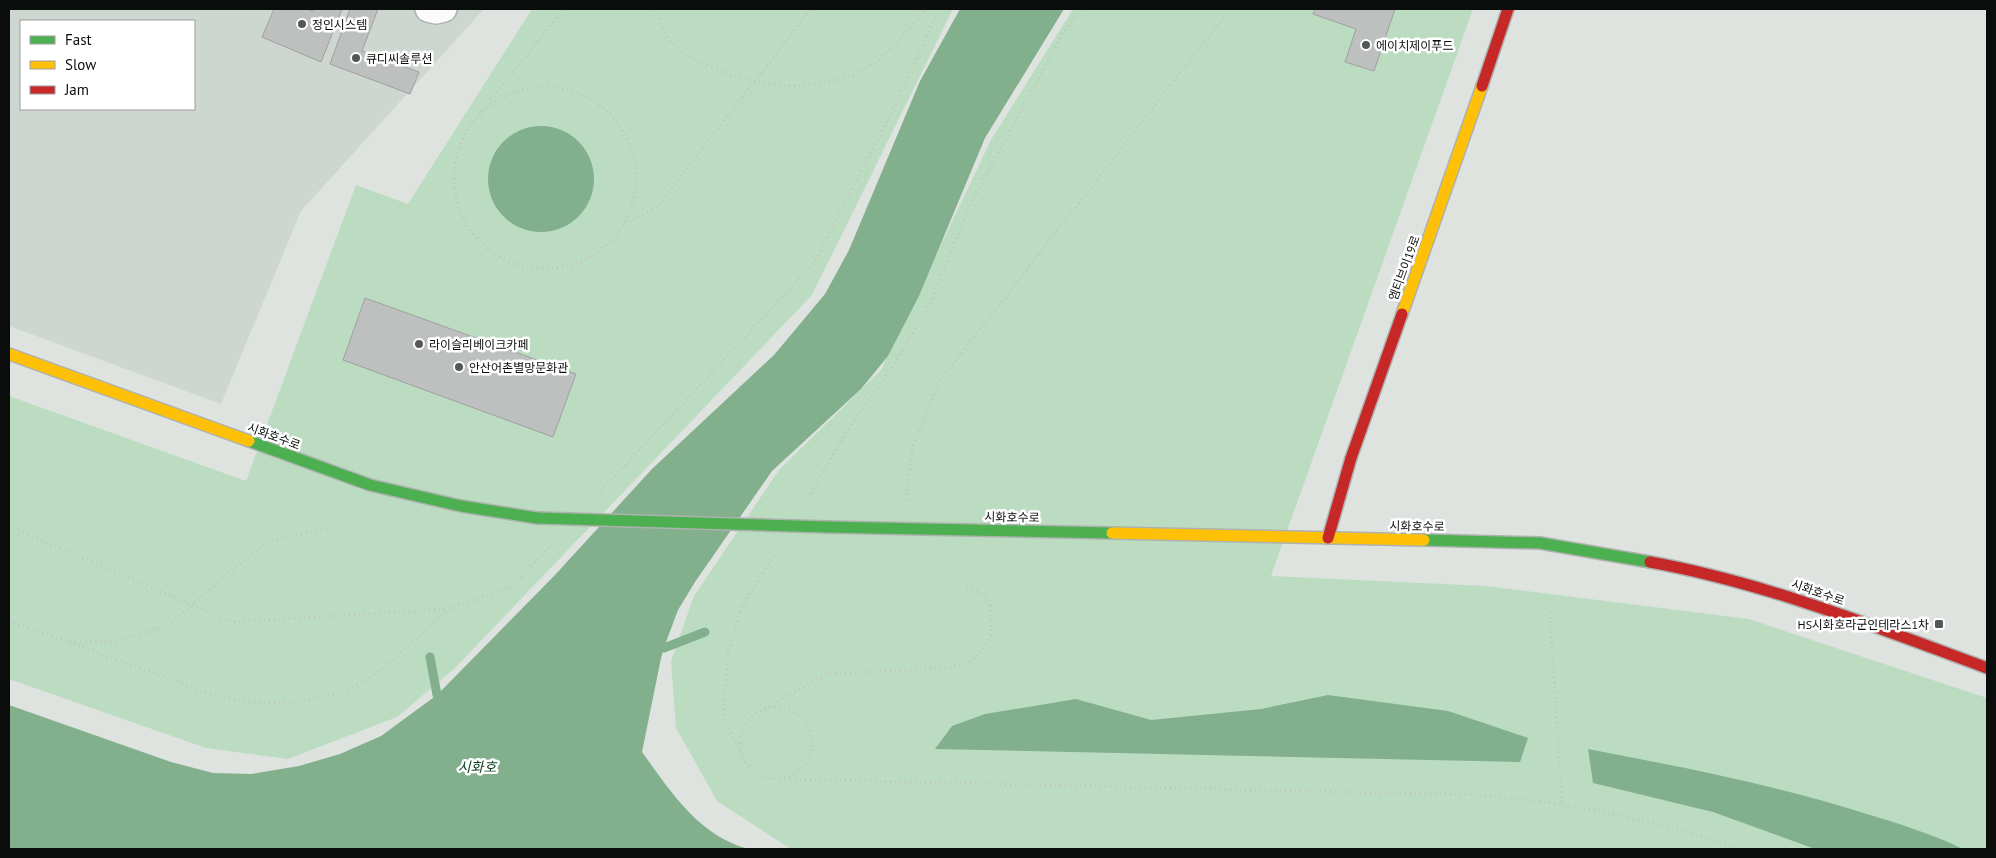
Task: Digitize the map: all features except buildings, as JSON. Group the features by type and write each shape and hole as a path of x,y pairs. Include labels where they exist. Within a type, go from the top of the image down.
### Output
{"main road":[{"name":"엠티브이19로","path":"1328,538 1350,458 1459,154 1508,9"},
{"name":"시화호수로","path":"9,354 370,485 461,506 537,518 827,527 1540,543 1683,568 1802,600 1987,668"}],"street":[{"path":"428,9 436,11 444,9"}],"path":[{"path":"478,116 504,96 534,87 563,88 590,98 613,116 629,140 637,168 635,197 625,224 606,247 582,262 553,269 525,267 495,254 472,233 458,205 454,173 461,142 478,116 564,9"},
{"path":"655,9 663,30 676,48 694,60 735,77 754,82 791,86 823,82 853,75 873,64 926,9"},
{"path":"625,224 658,206 811,9"},
{"path":"599,493 814,263 892,111 939,9"},
{"path":"803,506 848,430 899,356 930,304 970,205 1062,35 1080,9"},
{"path":"906,500 913,445 940,381 1230,9"},
{"path":"9,526 232,622 449,609 512,587 552,544"},
{"path":"69,642 116,642 169,625 268,541 322,530 330,531"},
{"path":"778,548 742,607 728,652 723,715 748,766 757,774 768,778 1477,795 1562,805 1694,833 1739,849"},
{"path":"742,756 740,745 741,733 746,722 754,714 827,674 946,668 967,663 981,654 991,635 990,605 981,592 964,588"},
{"path":"9,621 211,694 249,702 284,703 322,697 356,686 386,666 449,609"},
{"path":"1550,612 1562,805"},
{"path":"764,709 782,708 799,714 807,723 812,735 813,746 809,758 802,769 792,776 780,779"}],"shaded area":[{"path":"9,9 484,9 301,211 221,404 9,326"},
{"path":"532,9 953,9 812,295 455,668 397,717 288,759 206,748 9,679 9,396 246,481 356,185 408,204"},
{"path":"1073,9 1473,9 1271,576 1486,586 1749,619 1987,698 1987,849 791,849 717,801 676,728 671,661 694,596 779,470 881,370 991,140"}],"water":[{"name":"시화호","path":"960,9 1064,9 985,138 919,296 888,356 861,389 772,471 695,582 678,610 661,658 642,752 675,797 700,823 714,834 748,849 9,849 9,705 171,762 213,773 251,774 299,766 340,754 381,736 437,695 555,575 652,469 774,355 825,294 849,250 920,81"},
{"path":"541,126 561,130 579,141 590,159 594,179 590,199 579,217 561,228 541,232 521,228 503,217 492,199 488,179 492,159 503,141 521,130"},
{"path":"1328,695 1448,711 1528,738 1520,762 935,749 952,726 985,714 1076,699 1151,720 1261,709"},
{"path":"1588,749 1764,785 1798,794 1904,826 1963,849 1815,849 1713,812 1593,783"}],"waterway":[{"path":"664,648 705,632"},
{"path":"430,657 437,695"}],"traffic: fast":[{"path":"249,441 370,485 461,506 537,518"},
{"path":"537,518 827,527"},
{"path":"827,527 1112,533"},
{"path":"1424,540 1540,543 1650,562"}],"traffic: slow":[{"path":"1402,314 1482,86"},
{"path":"9,354 249,441"},
{"path":"1112,533 1424,540"}],"traffic: jam":[{"path":"1482,86 1508,9"},
{"path":"1328,538 1351,458 1402,314"},
{"path":"1650,562 1693,571 1778,594 1862,622 1987,668"}],"place":[{"name":"정인시스템","path":"302,24"},
{"name":"에이치제이푸드","path":"1366,45"},
{"name":"큐디씨솔루션","path":"356,58"},
{"name":"라이슬리베이크카페","path":"419,344"},
{"name":"안산어촌별망문화관","path":"459,367"},
{"name":"HS시화호라군인테라스1차","path":"1939,624"}]}
